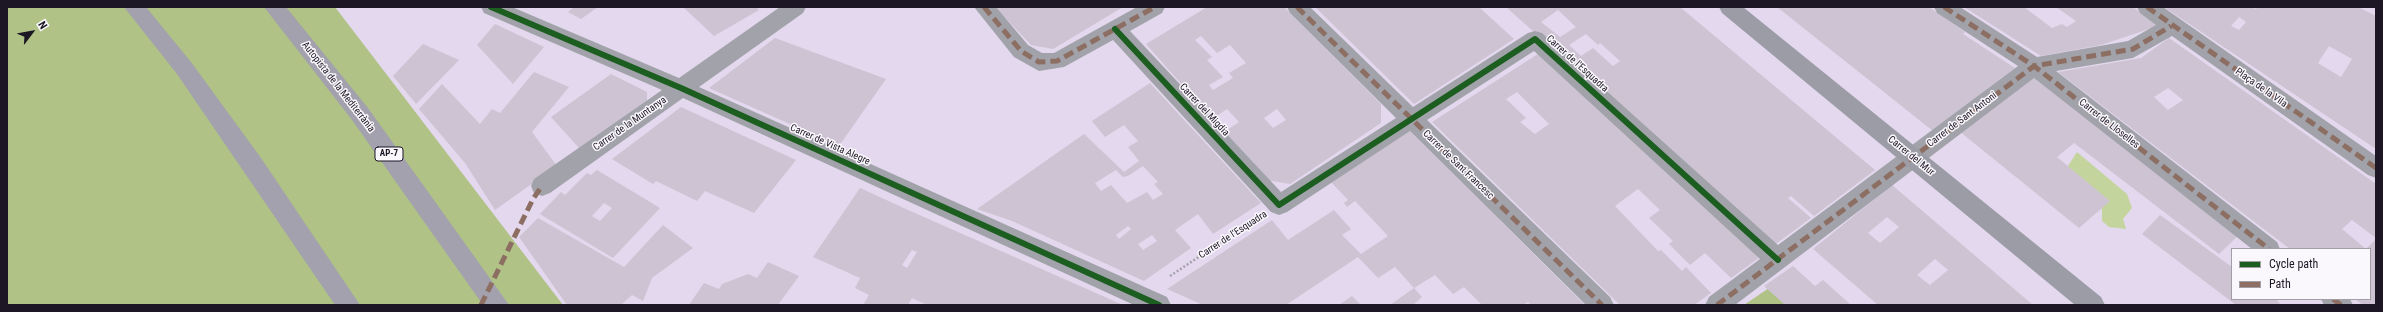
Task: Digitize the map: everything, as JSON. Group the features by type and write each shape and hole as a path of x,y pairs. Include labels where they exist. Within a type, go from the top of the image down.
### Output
{"highway":[{"path":"134,7 184,68 240,145 348,305"},
{"name":"Autopista de la Mediterrània","path":"274,7 360,114 497,305"}],"main road":[{"name":"Carrer del Mur","path":"1729,7 2093,305"}],"street":[{"name":"Carrer de Vista Alegre","path":"491,7 681,88 1149,301"},
{"name":"Carrer de la Muntanya","path":"542,186 796,7"},
{"path":"984,7 1021,51 1039,62 1057,62 1155,7"},
{"name":"Carrer de Sant Francesc","path":"1297,7 1602,305"},
{"name":"Carrer de Lloselles","path":"1944,7 2034,66 2268,248"},
{"name":"Plaça de la Vila","path":"2147,7 2171,26 2376,168"},
{"name":"Carrer de Sant Antoni","path":"1717,305 2034,66 2133,49 2171,26"},
{"name":"Carrer del Migdia","path":"1115,29 1278,204"},
{"name":"Carrer de l'Esquadra","path":"1278,204 1535,39 1778,260"}],"green space":[{"path":"7,7 335,7 563,305 7,305"},
{"path":"2077,152 2127,194 2132,208 2123,219 2126,229 2109,227 2102,221 2102,209 2086,200 2061,177"},
{"path":"1772,286 1830,305 1744,305"}],"building":[{"path":"574,7 598,7 581,19 568,12"},
{"path":"683,7 756,7 759,10 714,36"},
{"path":"995,7 1123,7 1053,49 1031,45"},
{"path":"1207,7 1284,7 1381,104 1381,123 1290,184 1266,180 1224,132 1239,122 1227,109 1212,119 1146,44","holes":["1201,36 1217,53 1230,45 1246,63 1229,73 1233,78 1213,90 1209,85 1223,77 1207,60 1212,57 1195,40","1277,109 1286,120 1273,128 1264,118"]},
{"path":"1315,7 1479,7 1514,39 1414,104"},
{"path":"1506,7 1680,7 1875,170 1814,216 1791,196 1788,198 1811,218 1773,246","holes":["1558,10 1576,27 1560,37 1541,22","1586,34 1598,45 1600,43 1620,61 1613,66 1593,48 1581,56 1569,45"]},
{"path":"1777,7 1929,7 1965,32 1963,34 2015,68 1933,131"},
{"path":"1964,7 2024,7 2052,28 2062,24 2067,27 2076,21 2056,7 2133,7 2158,26 2101,45 2041,56"},
{"path":"2164,7 2252,7 2256,9 2258,7 2358,7 2376,16 2376,149","holes":["2239,17 2246,22 2239,30 2231,26","2329,46 2352,59 2341,77 2318,63"]},
{"path":"495,24 544,47 513,84 477,45"},
{"path":"775,38 886,79 839,146 709,88"},
{"path":"2169,38 2376,184 2376,238 2352,220 2342,229 2365,248 2289,248 2058,72 2141,58","holes":["2168,88 2183,100 2168,110 2154,97"]},
{"path":"423,44 459,60 416,104 393,76"},
{"path":"1541,52 1763,255 1731,278 1705,253 1690,265 1669,244 1673,241 1649,218 1660,210 1638,189 1615,206 1658,251 1661,250 1682,271 1686,267 1711,293 1694,305 1620,305 1432,122","holes":["1517,92 1549,124 1535,134 1520,122 1526,118 1506,99"]},
{"path":"534,72 569,87 532,132 557,166 495,210 465,163 419,109 442,84 480,124 492,109 500,113"},
{"path":"611,74 647,92 647,101 580,149 551,117"},
{"path":"2032,76 2239,235 2219,254 2074,143 2057,157 2110,201 2079,228 1959,131"},
{"path":"1150,83 1261,203 1213,234 1198,214 1175,230 1191,248 1144,281 1012,221 977,209 1084,134 1124,172 1139,161 1128,147 1138,141 1124,125 1105,137 1092,121","holes":["1143,166 1158,182 1154,184 1163,194 1153,200 1147,192 1127,203 1111,185 1101,191 1095,183 1116,170 1123,177 1128,176","1128,226 1131,229 1119,239 1116,235","1152,235 1157,241 1143,250 1138,244"]},
{"path":"681,107 796,160 754,213 705,191 697,201 656,181 653,184 612,159"},
{"path":"1407,128 1585,305 1531,305 1528,302 1523,305 1479,305 1481,304 1464,287 1453,294 1435,275 1414,288 1395,267 1378,278 1358,257 1286,305 1203,305 1167,289 1272,220 1288,240 1334,210 1351,229 1342,235 1361,254 1388,236 1355,201 1347,207 1344,203 1348,200 1329,180"},
{"path":"597,170 660,208 613,258 540,214 561,192 565,195 587,173 591,175","holes":["604,203 612,208 600,221 592,216"]},
{"path":"1892,185 2033,305 1878,305 1813,249","holes":["1887,217 1899,227 1880,243 1868,233","1935,259 1948,270 1930,285 1917,275"]},
{"path":"860,188 1123,305 927,305 912,298 908,305 863,305 869,295 855,288 860,278 813,257","holes":["912,250 917,252 907,268 902,265"]},
{"path":"2160,215 2231,266 2231,300 2277,300 2281,305 2236,305 2142,234"},
{"path":"538,218 624,267 663,225 693,248 652,278 643,301 632,295 621,305 567,305 519,237"},
{"path":"2376,239 2376,305 2363,305 2356,300 2371,300 2371,248 2367,248"},
{"path":"768,262 799,276 778,305 689,305 704,283 719,289 722,284 748,274 757,278"},
{"path":"1793,266 1815,286 1823,280 1851,305 1785,305 1764,286"},
{"path":"1414,288 1422,297 1413,305 1390,305"},
{"path":"1352,296 1361,305 1339,305"}],"marked path":[{"path":"984,7 1021,51 1039,62 1057,61 1155,7"},
{"path":"1297,7 1602,305"},
{"path":"1944,7 2034,66 2268,248"},
{"path":"2147,7 2376,168"},
{"path":"1717,305 2034,66 2133,49 2171,26"},
{"path":"481,305 533,199 542,186"},
{"path":"2334,300 2341,305"}],"cycle path":[{"path":"491,7 681,88 1159,305"},
{"path":"1115,29 1279,205 1535,39 1778,260"}]}
